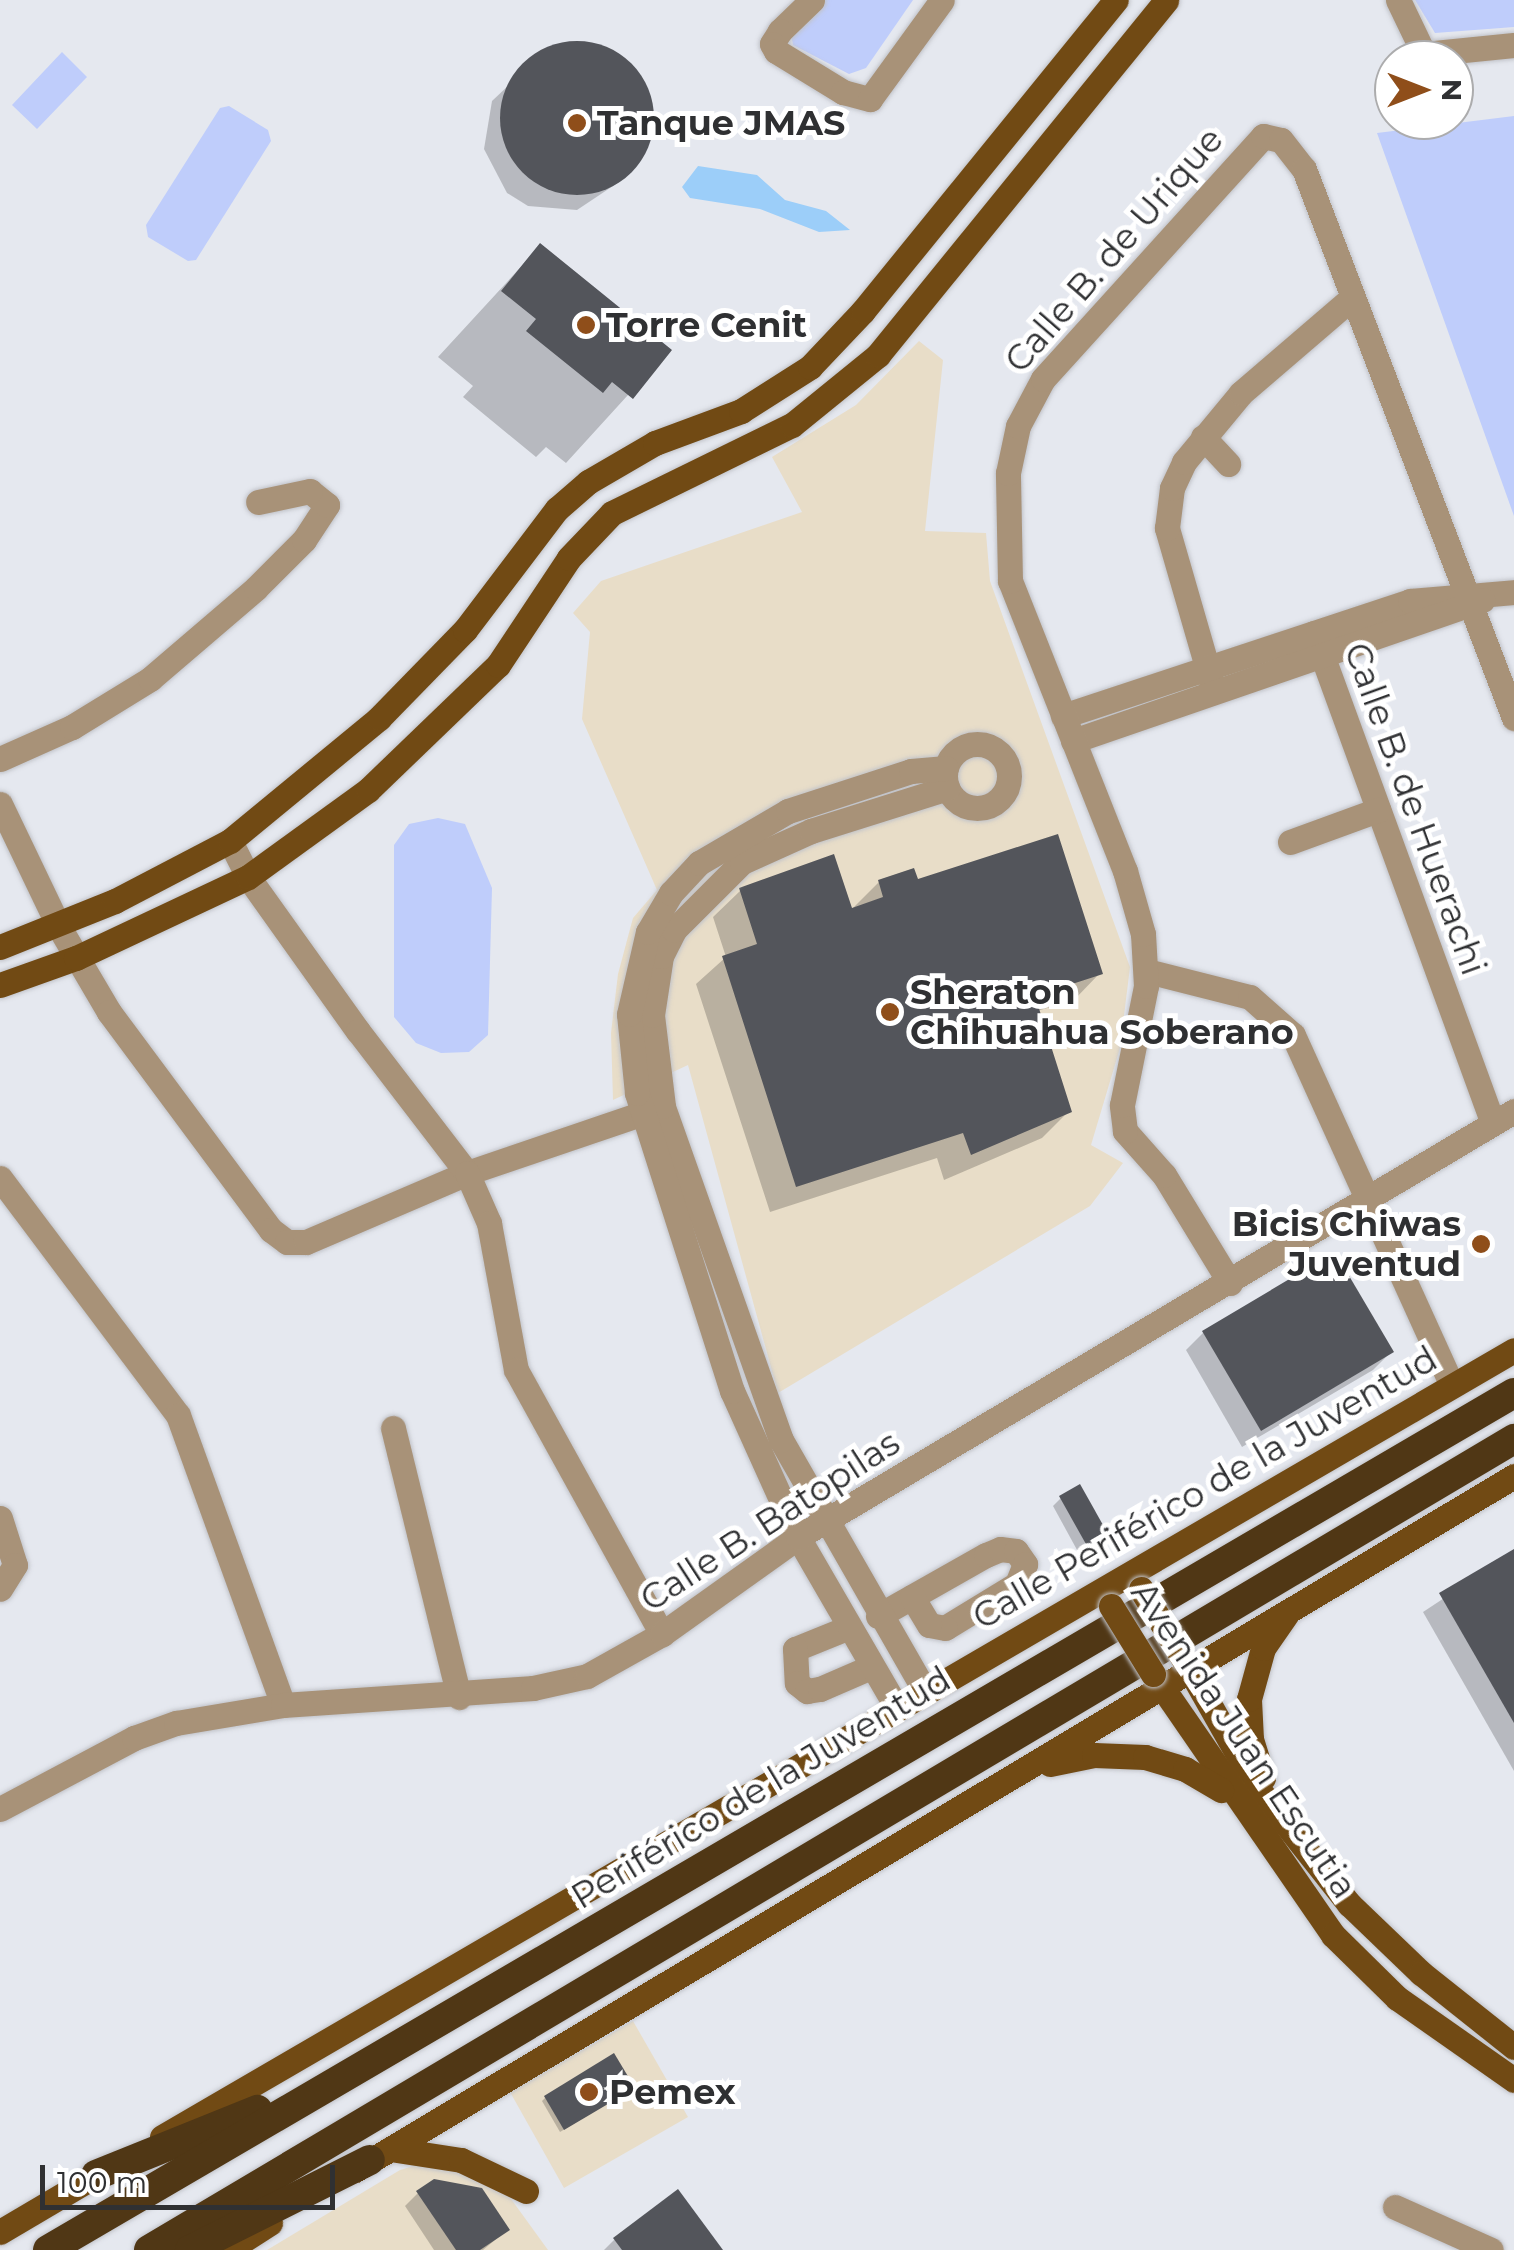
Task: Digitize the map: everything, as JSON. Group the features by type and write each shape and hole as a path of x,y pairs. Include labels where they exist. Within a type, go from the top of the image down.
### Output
{"highway":[{"name":"Periférico de la Juventud","path":"48,2250 1514,1394"},
{"path":"149,2250 1514,1439"},
{"path":"96,2175 362,2068"},
{"path":"190,2250 380,2155"}],"main road":[{"path":"0,946 58,927 230,841 392,706 490,600 556,508 588,482 655,443 741,411 810,367 863,312 1116,0"},
{"path":"0,985 76,958 248,877 368,790 498,666 569,558 612,513 792,425 878,355 1166,0"},
{"name":"Calle Periférico de la Juventud","path":"0,2232 897,1708 1106,1598 1451,1383 1514,1350"},
{"path":"228,2250 1021,1772 1157,1681 1514,1476"},
{"name":"Avenida Juan Escutia","path":"1136,1580 1282,1824 1349,1904 1421,1973 1514,2047"},
{"name":"Avenida Juan Escutia","path":"1106,1598 1232,1798 1304,1900 1397,1998 1514,2080"},
{"path":"1282,1824 1256,1762 1249,1699 1263,1648 1296,1604"},
{"path":"1021,1772 1068,1758 1124,1755 1185,1769 1232,1798"},
{"path":"1397,1998 1421,1973"},
{"path":"380,2155 460,2160 526,2191"}],"street":[{"path":"812,0 780,31 772,44 776,52 842,92 870,99 942,0"},
{"path":"1398,0 1424,54 1514,45"},
{"name":"Calle B. de Urique","path":"1148,972 1125,872 1024,625 1007,564 1012,451 1043,380 1264,136 1282,140 1304,169 1352,298 1485,597 1514,718"},
{"path":"1210,680 1167,528 1172,488 1203,437 1284,352 1352,298"},
{"path":"1203,437 1228,464"},
{"path":"0,759 72,727 150,679 292,552 326,504 310,491 258,502"},
{"path":"1063,716 1210,680 1485,597"},
{"name":"Calle B. de Huerachi","path":"1318,645 1378,810 1503,1116"},
{"path":"1073,740 1210,680"},
{"path":"926,1692 790,1463 629,1042 644,978 648,932 671,892 728,842 848,789 946,778"},
{"path":"0,804 76,958 271,1230 287,1242 306,1242 467,1173 653,1110"},
{"path":"1290,842 1378,810"},
{"path":"230,841 248,877 467,1173 489,1224 516,1370 662,1634"},
{"path":"1230,1283 1164,1175 1124,1131 1122,1105 1148,972 1206,982 1250,996 1272,1013 1308,1062 1362,1198 1451,1383"},
{"path":"653,1110 732,1392 798,1537 847,1628 897,1708"},
{"name":"Calle B. Batopilas","path":"0,1808 134,1738 176,1724 283,1705 458,1697 560,1684 662,1634 798,1537 1230,1283 1362,1198 1503,1116"},
{"path":"0,1178 178,1415 283,1705"},
{"path":"732,1392 758,1381"},
{"path":"392,1428 458,1697"},
{"path":"0,1518 16,1565 0,1589"},
{"path":"878,1616 912,1597"},
{"path":"847,1628 794,1649 797,1683 806,1692 820,1690 871,1667"},
{"path":"1395,2207 1490,2250"},
{"path":"1430,2250 1453,2233"}],"shaded area":[{"path":"823,0 913,0 866,68 849,74 793,45 790,29"},
{"path":"1415,0 1514,0 1514,27 1435,33"},
{"path":"62,52 87,77 37,129 12,105"},
{"path":"229,106 268,130 271,141 196,260 188,261 148,237 146,225 220,108"},
{"path":"1514,116 1514,516 1380,140 1474,140 1474,121"},
{"path":"698,166 757,175 785,200 826,211 850,230 819,232 760,209 690,198 682,187"},
{"path":"919,341 943,360 925,531 986,533 990,581 1130,967 1120,1048 1091,1145 1123,1163 1090,1206 778,1393 688,1065 613,1100 611,1033 618,974 633,918 657,890 582,719 590,632 573,613 601,581 802,512 772,457 856,405"},
{"path":"438,818 465,824 492,888 488,1035 469,1052 441,1053 416,1043 394,1017 394,845 409,824"},
{"path":"633,2021 688,2117 564,2188 510,2092"},
{"path":"427,2162 501,2185 548,2250 267,2250 400,2170"}],"building":[{"name":"Tanque JMAS","path":"577,41 607,47 632,63 648,88 654,118 648,148 632,173 607,189 577,195 547,189 522,173 506,148 500,118 506,88 522,63 547,47"},
{"name":"Torre Cenit","path":"540,243 672,350 633,399 612,382 603,393 526,331 536,319 501,291"},
{"name":"Sheraton Chihuahua Soberano","path":"1058,834 1103,974 1035,996 1072,1112 971,1155 963,1133 796,1187 722,956 757,944 739,888 834,854 852,908 883,897 878,880 914,868 918,879"},
{"path":"1335,1252 1394,1352 1261,1431 1202,1331"},
{"path":"1080,1484 1112,1541 1091,1553 1059,1496"},
{"path":"1514,1549 1514,1723 1439,1593"},
{"name":"Pemex","path":"614,2053 635,2088 564,2130 544,2096"},
{"path":"434,2179 482,2188 510,2230 480,2250 456,2250 416,2191"},
{"path":"678,2189 723,2250 622,2250 613,2238"}],"place":[{"name":"Tanque JMAS","path":"577,123"},
{"name":"Torre Cenit","path":"586,325"},
{"name":"Sheraton Chihuahua Soberano","path":"890,1012"},
{"name":"Bicis Chiwas Juventud","path":"1481,1244"},
{"name":"Pemex","path":"589,2092"}]}
